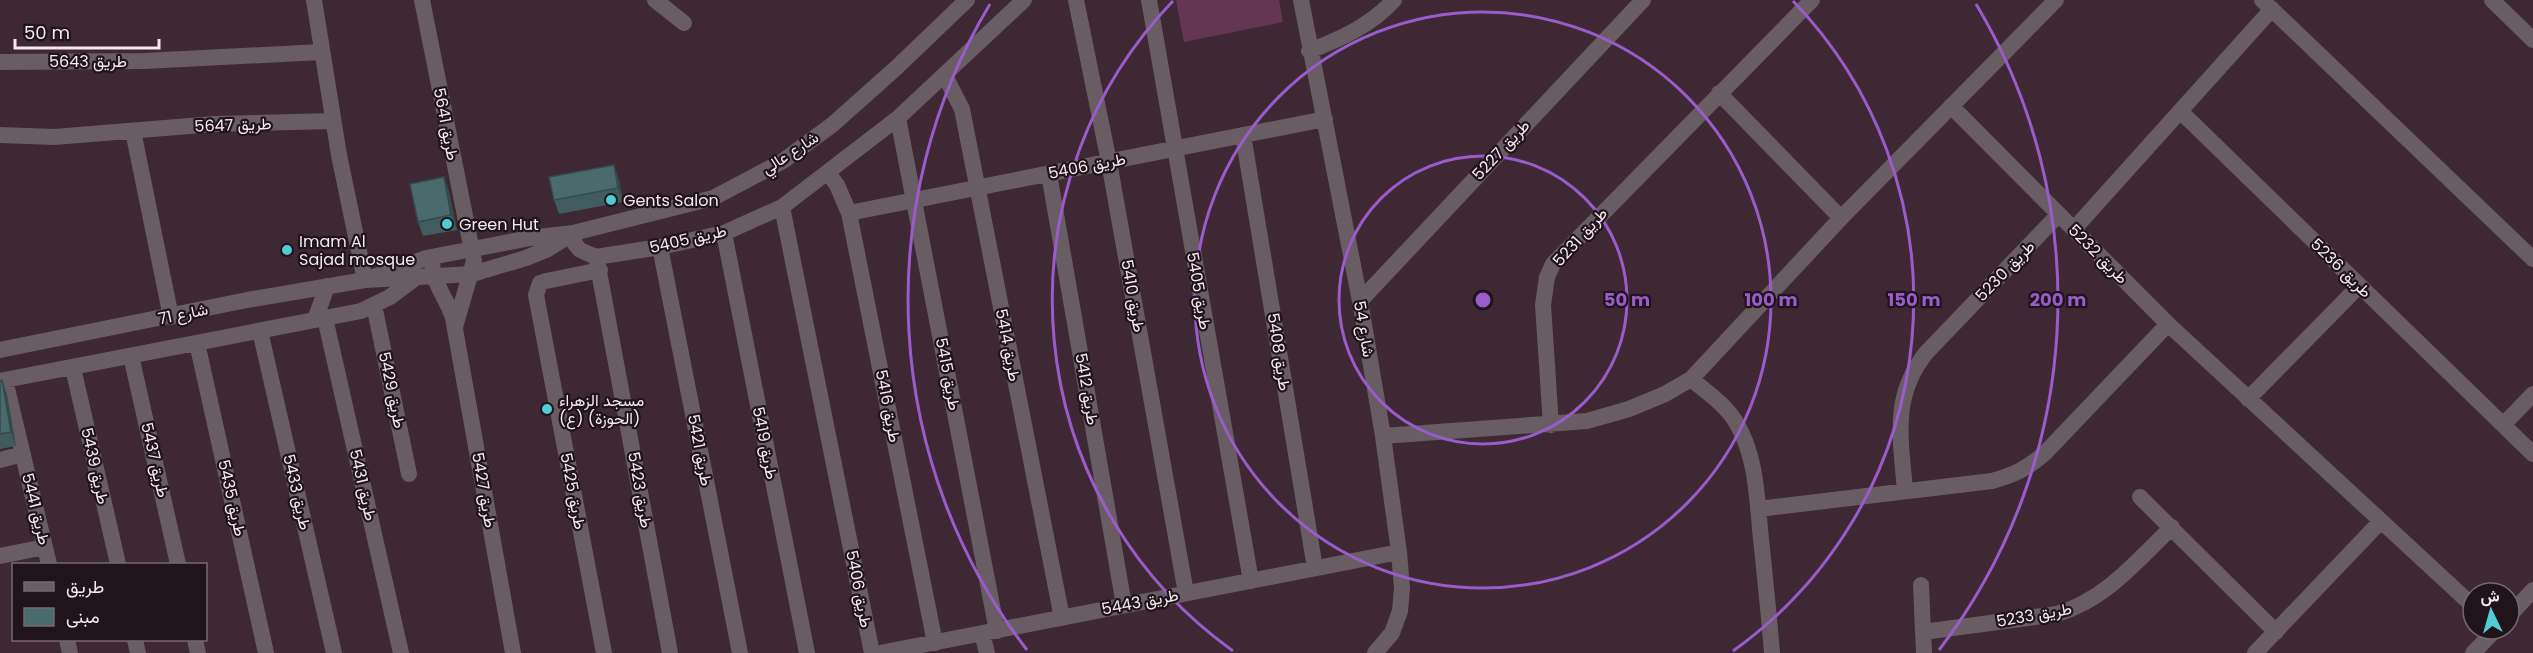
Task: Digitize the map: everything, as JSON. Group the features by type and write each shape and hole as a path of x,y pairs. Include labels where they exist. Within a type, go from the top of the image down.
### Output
{"street":[{"path":"314,0 333,121 365,280"},
{"name":"طريق 5641","path":"422,0 474,261 472,274"},
{"path":"655,0 684,23"},
{"name":"شارع عالي","path":"365,280 433,257 573,233 713,198 783,161 832,125 967,0"},
{"name":"طريق 5405","path":"598,264 724,233 782,207 828,174 898,118 1024,0"},
{"name":"طريق 5410","path":"1076,0 1109,162 1186,593"},
{"name":"طريق 5405","path":"1149,0 1251,581"},
{"name":"شارع 54","path":"1301,0 1309,51 1325,119 1360,301 1383,436 1399,552 1402,588 1400,611 1392,633 1375,653"},
{"path":"1309,51 1361,27 1394,0"},
{"name":"طريق 5227","path":"1360,301 1643,0"},
{"name":"طريق 5231","path":"1551,425 1543,305 1546,277 1562,253 1812,0"},
{"path":"1383,436 1587,421 1629,409 1665,394 1691,379 1840,218 2056,0"},
{"path":"2492,0 2533,40"},
{"path":"2074,229 2180,111 2267,4 2533,258"},
{"name":"طريق 5643","path":"0,62 144,61 321,51"},
{"name":"طريق 5414","path":"945,76 962,109 1062,618"},
{"path":"1719,93 1840,218"},
{"name":"طريق 5232","path":"1951,106 2168,324 2461,595"},
{"name":"طريق 5236","path":"2180,111 2533,454"},
{"name":"طريق 5415","path":"898,118 989,632 987,653"},
{"name":"طريق 5406","path":"849,213 1325,119"},
{"name":"طريق 5647","path":"0,135 54,137 214,124 333,121"},
{"path":"134,131 171,317"},
{"name":"طريق 5408","path":"1243,135 1315,568"},
{"name":"طريق 5416","path":"828,174 837,185 849,213 935,643"},
{"name":"طريق 5412","path":"1049,174 1124,605"},
{"name":"طريق 5406","path":"782,207 872,653"},
{"name":"طريق 5230","path":"1905,491 1900,417 1903,396 1910,376 1926,353 2059,214"},
{"path":"573,233 575,244 598,264"},
{"name":"شارع عالي","path":"365,280 472,274 526,258 548,249 573,233"},
{"name":"طريق 5419","path":"724,233 807,653"},
{"name":"طريق 5421","path":"660,247 740,653"},
{"path":"3,381 361,311 426,276 431,271 433,257"},
{"name":"طريق 5425","path":"598,264 546,281 540,284 536,295 604,653"},
{"name":"طريق 5423","path":"598,264 670,653"},
{"name":"طريق 5427","path":"455,328 472,274"},
{"name":"طريق 5427","path":"426,276 450,308 455,328 513,653"},
{"name":"شارع 71","path":"0,350 365,280"},
{"path":"2248,399 2359,285"},
{"path":"320,319 327,286"},
{"name":"طريق 5429","path":"374,305 409,474"},
{"name":"طريق 5431","path":"320,319 401,653"},
{"path":"1758,509 1992,481 2012,476 2030,466 2168,324"},
{"name":"طريق 5433","path":"260,331 334,653"},
{"name":"طريق 5435","path":"197,344 266,653"},
{"name":"طريق 5437","path":"131,356 178,563"},
{"name":"طريق 5439","path":"73,368 118,563"},
{"path":"1691,379 1722,405 1736,423 1746,443 1752,465 1758,509 1772,653"},
{"name":"طريق 5441","path":"3,381 49,563"},
{"path":"2503,425 2533,394"},
{"name":"طريق 5441","path":"0,460 23,454"},
{"path":"2140,497 2276,632"},
{"path":"2255,653 2381,521"},
{"name":"طريق 5233","path":"1923,632 2057,614 2077,608 2111,586 2172,527"},
{"path":"0,556 45,547"},
{"name":"طريق 5443","path":"880,653 1399,552"},
{"path":"1921,585 1924,653"},
{"path":"2521,603 2533,590"},
{"path":"2473,653 2484,641"}],"shaded area":[{"path":"1176,0 1279,0 1283,22 1184,42"}],"building":[{"path":"614,165 618,188 554,200 549,177"},
{"path":"444,177 451,215 418,222 410,184"},
{"path":"2,380 11,432 0,434 0,381"}],"place":[{"name":"Gents Salon","path":"611,200"},
{"name":"Green Hut","path":"447,224"},
{"name":"Imam Al Sajad mosque","path":"287,250"},
{"name":"مسجد الزهراء (ع) (الحوزة)","path":"547,409"}]}
